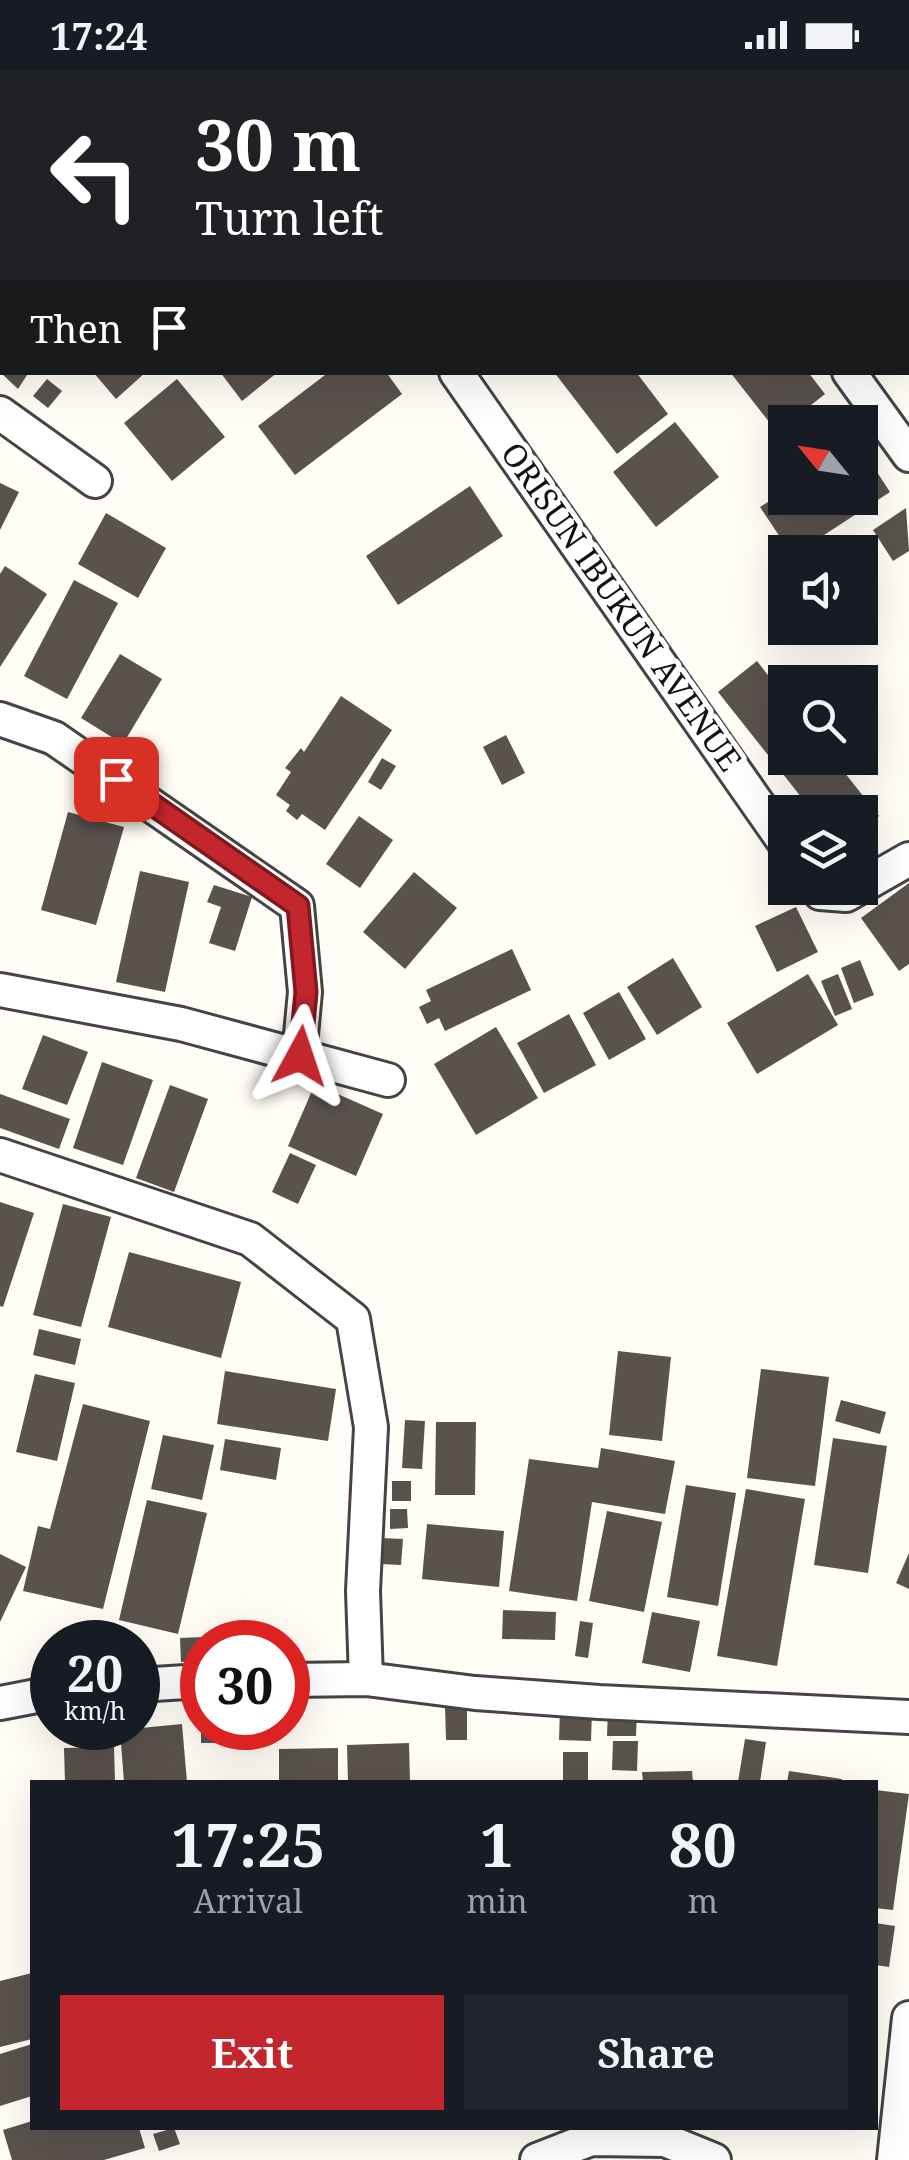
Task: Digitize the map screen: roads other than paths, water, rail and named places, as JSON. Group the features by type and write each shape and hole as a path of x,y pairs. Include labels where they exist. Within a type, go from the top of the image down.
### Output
{"street":[{"name":"ORISUN IBUKUN AVENUE","path":"458,375 768,819"},
{"path":"852,375 909,455"},
{"path":"0,412 95,481"},
{"path":"0,719 54,738 298,906 306,992 300,1056"},
{"path":"878,877 909,859"},
{"path":"0,990 181,1024 388,1080"},
{"path":"0,1156 250,1240 353,1319 371,1427 363,1591 366,1679"},
{"path":"310,1680 366,1679 475,1693 599,1702 909,1717"},
{"path":"0,1703 30,1697"},
{"path":"894,2160 909,2018"},
{"path":"537,2160 591,2139 665,2140 714,2160"}]}
